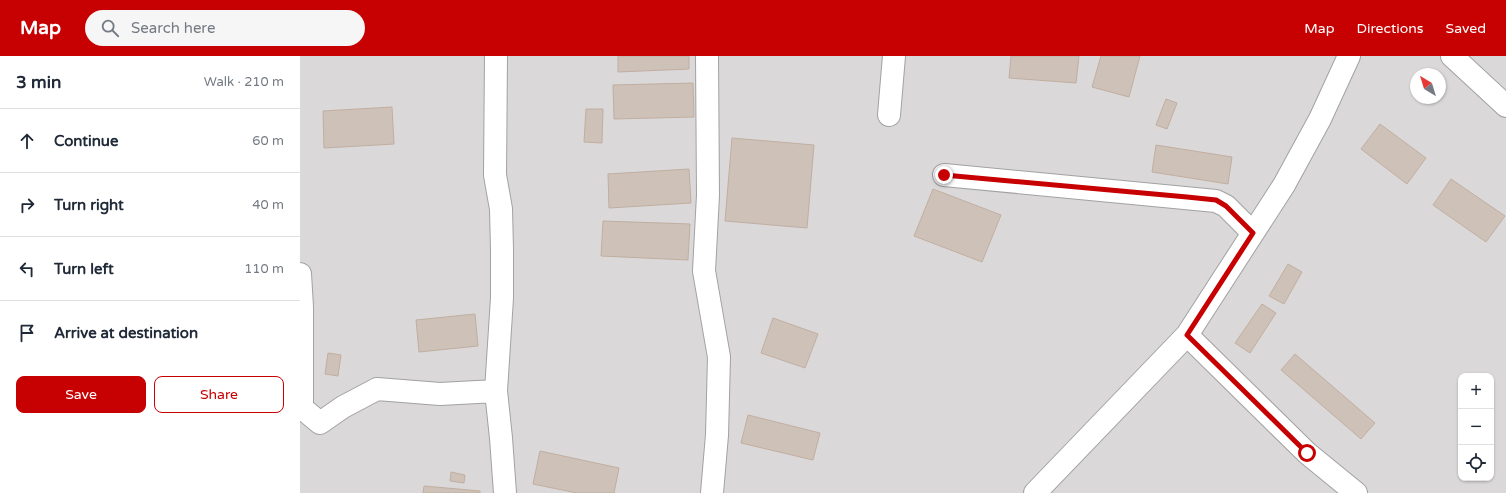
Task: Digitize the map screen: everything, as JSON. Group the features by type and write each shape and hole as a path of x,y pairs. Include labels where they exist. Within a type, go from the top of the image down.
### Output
{"street":[{"path":"496,56 495,175 501,209 502,256 502,298 496,391 502,438 505,493"},
{"path":"707,56 708,195 704,271 719,357 717,435 712,493"},
{"path":"889,115 894,56"},
{"path":"1035,493 1187,335 1284,184 1320,119 1349,56"},
{"path":"1452,56 1506,106"},
{"path":"944,175 1216,200 1226,206 1253,233"},
{"path":"300,274 302,307 302,408 320,423 343,407 377,389 440,394 496,391"},
{"path":"1187,335 1307,453 1356,493"}],"shaded area":[{"path":"300,56 1506,56 1506,493 300,493"}],"building":[{"path":"618,56 689,56 689,69 618,72"},
{"path":"1011,56 1079,56 1076,83 1009,78"},
{"path":"1101,56 1140,56 1129,97 1092,87"},
{"path":"693,83 694,117 614,119 613,85"},
{"path":"1166,99 1177,103 1167,129 1156,125"},
{"path":"392,107 394,144 324,148 323,111"},
{"path":"586,109 603,109 602,143 584,142"},
{"path":"1380,124 1426,158 1407,184 1361,149"},
{"path":"732,138 814,145 807,228 725,221"},
{"path":"1156,145 1232,157 1228,184 1152,172"},
{"path":"689,169 691,203 609,208 608,174"},
{"path":"1451,179 1505,216 1486,242 1433,205"},
{"path":"933,189 1001,215 982,262 914,236"},
{"path":"603,221 690,224 688,260 601,256"},
{"path":"1288,264 1302,272 1284,304 1269,296"},
{"path":"1262,304 1276,313 1250,353 1235,343"},
{"path":"475,314 478,346 419,352 416,320"},
{"path":"773,318 818,334 805,368 761,353"},
{"path":"328,353 341,355 338,376 325,374"},
{"path":"1295,354 1375,423 1361,439 1281,370"},
{"path":"748,415 820,433 813,460 741,443"},
{"path":"540,451 619,468 614,493 577,493 533,484"},
{"path":"451,472 465,475 464,483 450,481"},
{"path":"424,486 480,491 480,493 423,493"}],"route":[{"path":"944,175 1216,200 1226,206 1253,233 1187,335 1307,453"}]}
